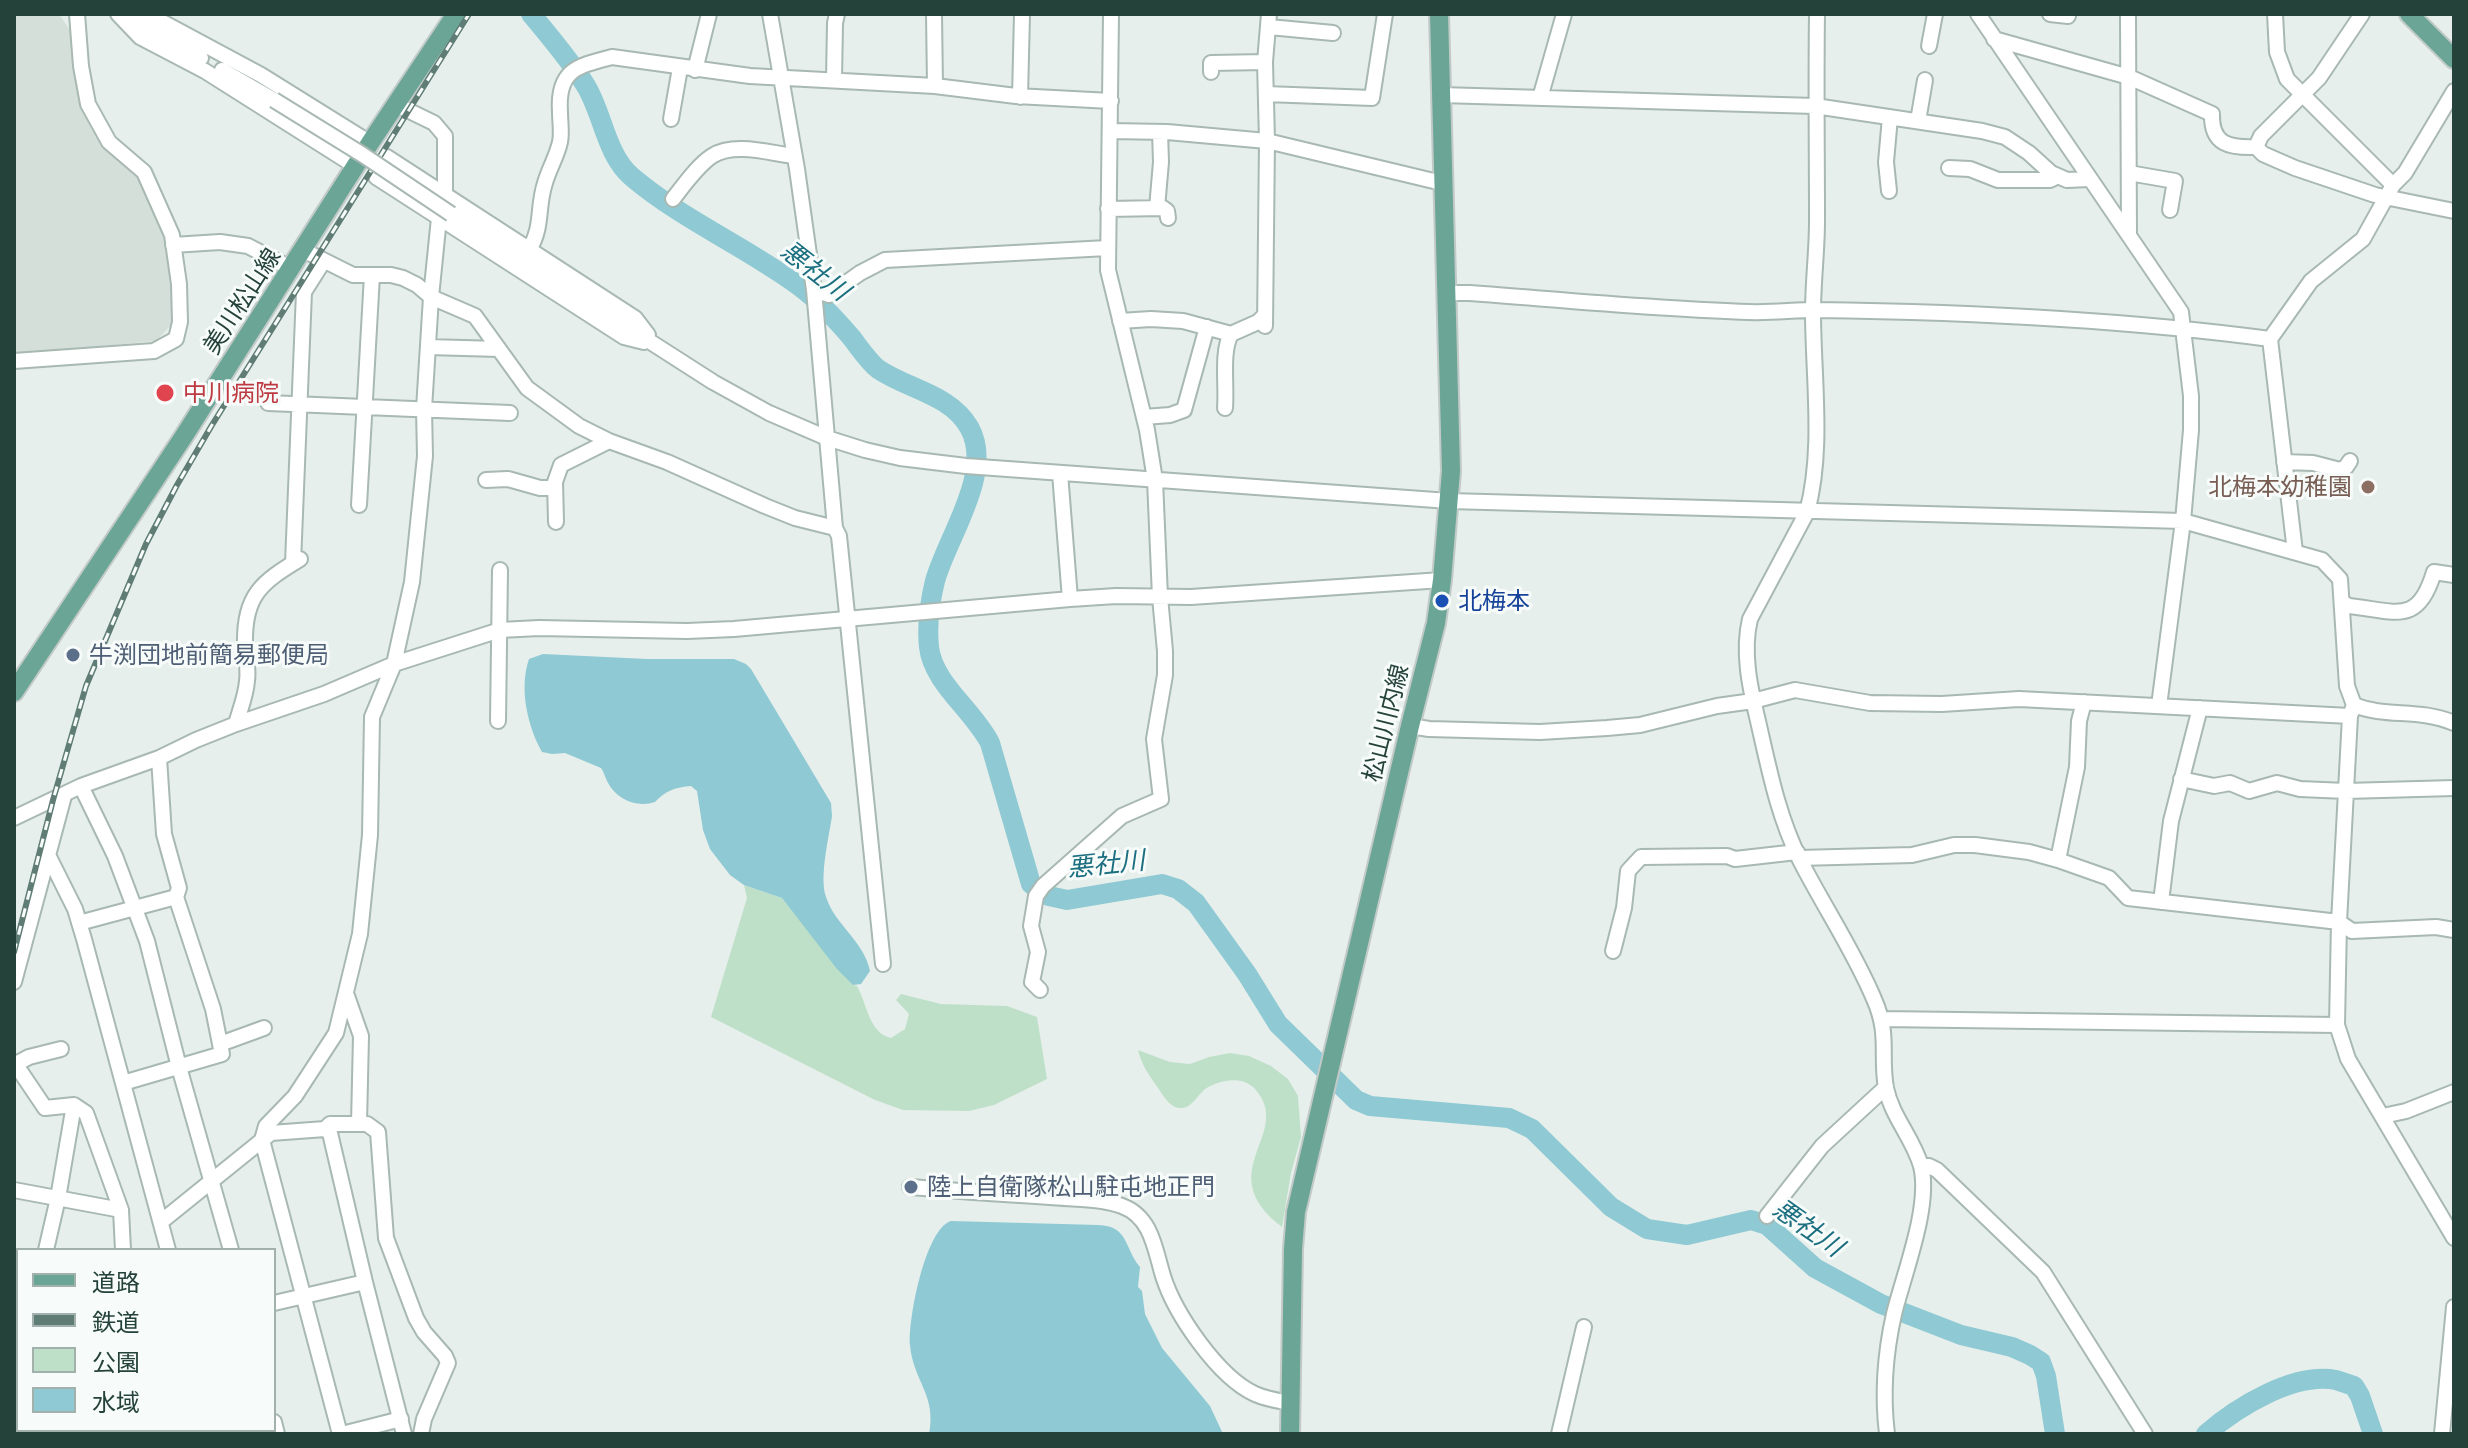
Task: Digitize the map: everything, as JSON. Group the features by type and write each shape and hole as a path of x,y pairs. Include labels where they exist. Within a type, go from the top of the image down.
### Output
{"main road":[{"name":"美川松山線","path":"14,692 184,436 355,166 456,14"},
{"name":"松山川内線","path":"1290,1434 1293,1249 1298,1201 1436,623 1442,580 1451,471 1439,14"},
{"path":"2409,14 2454,59"}],"street":[{"path":"14,361 154,351 176,339 180,322 179,284 172,235 144,172 109,142 88,104 77,14"},
{"path":"121,14 274,100 363,155 445,216"},
{"path":"121,14 140,37 205,71 355,166"},
{"path":"143,14 216,49 370,143"},
{"path":"671,119 709,14"},
{"path":"770,14 815,297 835,528 839,536 883,964"},
{"path":"834,80 837,14"},
{"path":"934,14 935,86"},
{"path":"1020,97 1022,14"},
{"path":"1040,990 1032,982 1038,952 1031,926 1040,891 1122,816 1161,799 1154,739 1165,675 1165,651 1155,480 1144,417 1108,270 1111,14"},
{"path":"1266,94 1372,98 1385,14"},
{"path":"1540,98 1564,14"},
{"path":"1817,14 1817,224 1813,310 1815,449 1812,495 1807,512 1750,619 1745,639 1753,701 1777,804 1798,855 1860,968 1882,1019 1886,1087 1894,1113 1921,1166 1921,1211 1884,1365 1887,1434"},
{"path":"1929,46 1935,14"},
{"path":"1978,14 2181,312 2191,396 2191,430 2183,521 2159,706"},
{"path":"2050,14 2068,16"},
{"path":"2128,14 2129,236"},
{"path":"2275,14 2277,52 2287,79 2304,93 2390,190 2454,211"},
{"path":"2256,147 2261,136 2319,78 2362,14"},
{"path":"1225,408 1227,341 1231,334 1265,320 1265,62 1269,21 1333,33"},
{"path":"1994,39 2129,77 2212,114 2211,128 2216,138 2228,146 2256,147 2263,154 2295,168 2375,195 2390,190"},
{"path":"530,248 539,231 544,184 560,142 560,90 569,75 583,64 612,57 750,76 935,86 1020,97 1111,101"},
{"path":"1211,72 1211,63 1265,62"},
{"path":"1918,121 1925,80"},
{"path":"2295,552 2270,339 2311,281 2363,239 2390,190 2405,173 2454,91"},
{"path":"1441,95 1815,106 2005,137 2051,173 2067,180 2089,179"},
{"path":"325,1129 330,1133 402,1426 341,1434 262,1140 266,1126 295,1096 336,1033 360,934 370,835 372,717 394,664 412,582 425,456 424,409 431,297 445,216 445,136 434,123 395,104"},
{"path":"1889,191 1886,162 1890,117"},
{"path":"1110,131 1267,141 1442,183"},
{"path":"1108,209 1162,213 1160,132"},
{"path":"673,199 711,157 723,151 743,149 794,156"},
{"path":"387,157 635,318 656,345"},
{"path":"1949,168 1970,169 1998,180 2050,180 2058,176"},
{"path":"2129,173 2175,181 2170,210"},
{"path":"401,193 398,185 402,176 414,174"},
{"path":"376,177 445,216 748,403 827,438 900,458 989,468 1449,501 2183,521 2322,560 2340,579 2347,686 2352,710 2339,922 2337,1025 2348,1059 2454,1238"},
{"path":"173,245 220,242 248,246 290,268"},
{"path":"815,297 829,295 885,260 1107,248"},
{"path":"303,250 353,275 403,278 431,297 475,316 527,388 579,426 780,512 835,528"},
{"path":"236,724 247,681 245,640 248,613 254,597 267,580 297,561 304,292 323,262"},
{"path":"359,505 372,275"},
{"path":"1447,293 1643,307 1753,312 1813,310 2182,327 2270,339"},
{"path":"1120,321 1183,321 1231,334"},
{"path":"1144,417 1170,415 1184,410 1207,327"},
{"path":"428,347 499,349"},
{"path":"268,403 510,413"},
{"path":"556,522 555,488 561,465 609,441"},
{"path":"2284,462 2313,463 2340,470 2350,461"},
{"path":"1060,473 1070,599"},
{"path":"486,480 508,479 540,488 555,488"},
{"path":"498,721 500,570"},
{"path":"2342,602 2349,606 2406,612 2420,604 2428,593 2434,572 2454,575"},
{"path":"14,818 81,786 159,758 236,724 324,694 394,664 500,630 687,631 1070,599 1218,595 1442,580"},
{"path":"1410,726 1524,731 1640,725 1795,690 1870,703 1942,704 2019,699 2200,708 2367,710 2425,713 2454,723"},
{"path":"2058,860 2077,767 2079,721 2084,702"},
{"path":"2161,902 2171,821 2200,708"},
{"path":"123,1083 222,1054 213,1009 176,897 179,888 164,834 159,758"},
{"path":"2181,779 2214,786 2230,783 2249,791 2277,783 2300,789 2346,791 2454,788"},
{"path":"81,786 136,908 147,941 230,1248"},
{"path":"14,982 64,796"},
{"path":"1613,951 1624,908 1628,871 1641,857 1727,856 1735,859 1798,855 1912,855 1954,845 2029,852 2058,860 2109,878 2128,898 2339,922 2352,931 2436,927 2454,930"},
{"path":"48,855 75,909 168,1248"},
{"path":"79,923 176,897"},
{"path":"346,995 361,1036 359,1124"},
{"path":"1882,1019 2337,1025"},
{"path":"220,1044 264,1028"},
{"path":"61,1049 29,1057 15,1066 45,1108 74,1105 86,1113 121,1210 123,1248"},
{"path":"1767,1216 1815,1153 1886,1087"},
{"path":"2383,1116 2406,1111 2454,1092"},
{"path":"46,1248 74,1105"},
{"path":"162,1221 271,1133 325,1129 330,1124 367,1124 378,1132 386,1238 416,1318 448,1363 424,1419 421,1434"},
{"path":"1921,1166 1937,1170 2043,1272 2145,1434"},
{"path":"910,1187 1122,1206 1136,1214 1149,1230 1175,1304 1204,1347 1238,1384 1255,1394 1290,1403"},
{"path":"14,1190 121,1210"},
{"path":"276,1303 365,1282"},
{"path":"2442,1434 2454,1307"},
{"path":"1559,1434 1584,1327"}],"shaded area":[{"path":"14,14 59,14 72,33 78,89 92,130 135,175 148,195 168,248 173,283 175,321 156,341 14,354"}],"green space":[{"path":"744,885 782,898 857,986 873,1024 884,1035 891,1038 905,1029 909,1014 896,1000 901,994 941,1004 1007,1006 1037,1017 1047,1079 994,1105 969,1111 903,1110 875,1100 711,1017 747,898"},
{"path":"1138,1050 1170,1062 1190,1064 1230,1053 1249,1056 1271,1066 1288,1079 1298,1096 1301,1137 1282,1227 1262,1207 1253,1188 1252,1171 1266,1122 1265,1106 1255,1089 1244,1082 1223,1082 1204,1090 1184,1108 1173,1106 1152,1079"}],"water":[{"path":"543,654 734,659 751,669 831,803 824,889 830,907 867,960 870,971 861,984 853,985 837,969 782,898 744,885 730,875 710,849 703,830 697,791 691,786 671,790 655,802 634,803 621,798 611,788 601,768 565,753 542,752 529,718 525,682 529,659"},
{"path":"951,1221 1098,1225 1115,1229 1125,1239 1140,1267 1138,1287 1142,1291 1145,1314 1162,1348 1210,1406 1223,1434 929,1434 930,1409 912,1358 910,1333 915,1297 926,1257 933,1240"}],"waterway":[{"name":"悪社川","path":"531,14 586,86 616,157 632,177 672,207 799,286 832,316 878,369 940,399 969,427 975,445 973,484 935,581 929,614 929,647 938,673 990,743 1031,884 1049,896 1067,900 1162,884 1178,889 1196,903 1278,1024 1356,1100 1370,1106 1509,1118 1532,1129 1611,1207 1647,1229 1687,1235 1751,1220 1767,1225 1815,1268 1881,1304 1961,1335 2012,1347 2041,1362 2055,1434"},
{"name":"悪社川","path":"2206,1434 2233,1413 2266,1394 2302,1381 2319,1379 2354,1386 2373,1434"}],"railway":[{"path":"14,952 86,686 146,544 212,425 469,14"}],"place":[{"name":"中川病院","path":"165,393"},
{"name":"北梅本幼稚園","path":"2368,487"},
{"name":"北梅本","path":"1442,601"},
{"name":"牛渕団地前簡易郵便局","path":"73,655"},
{"name":"陸上自衛隊松山駐屯地正門","path":"911,1187"}]}
